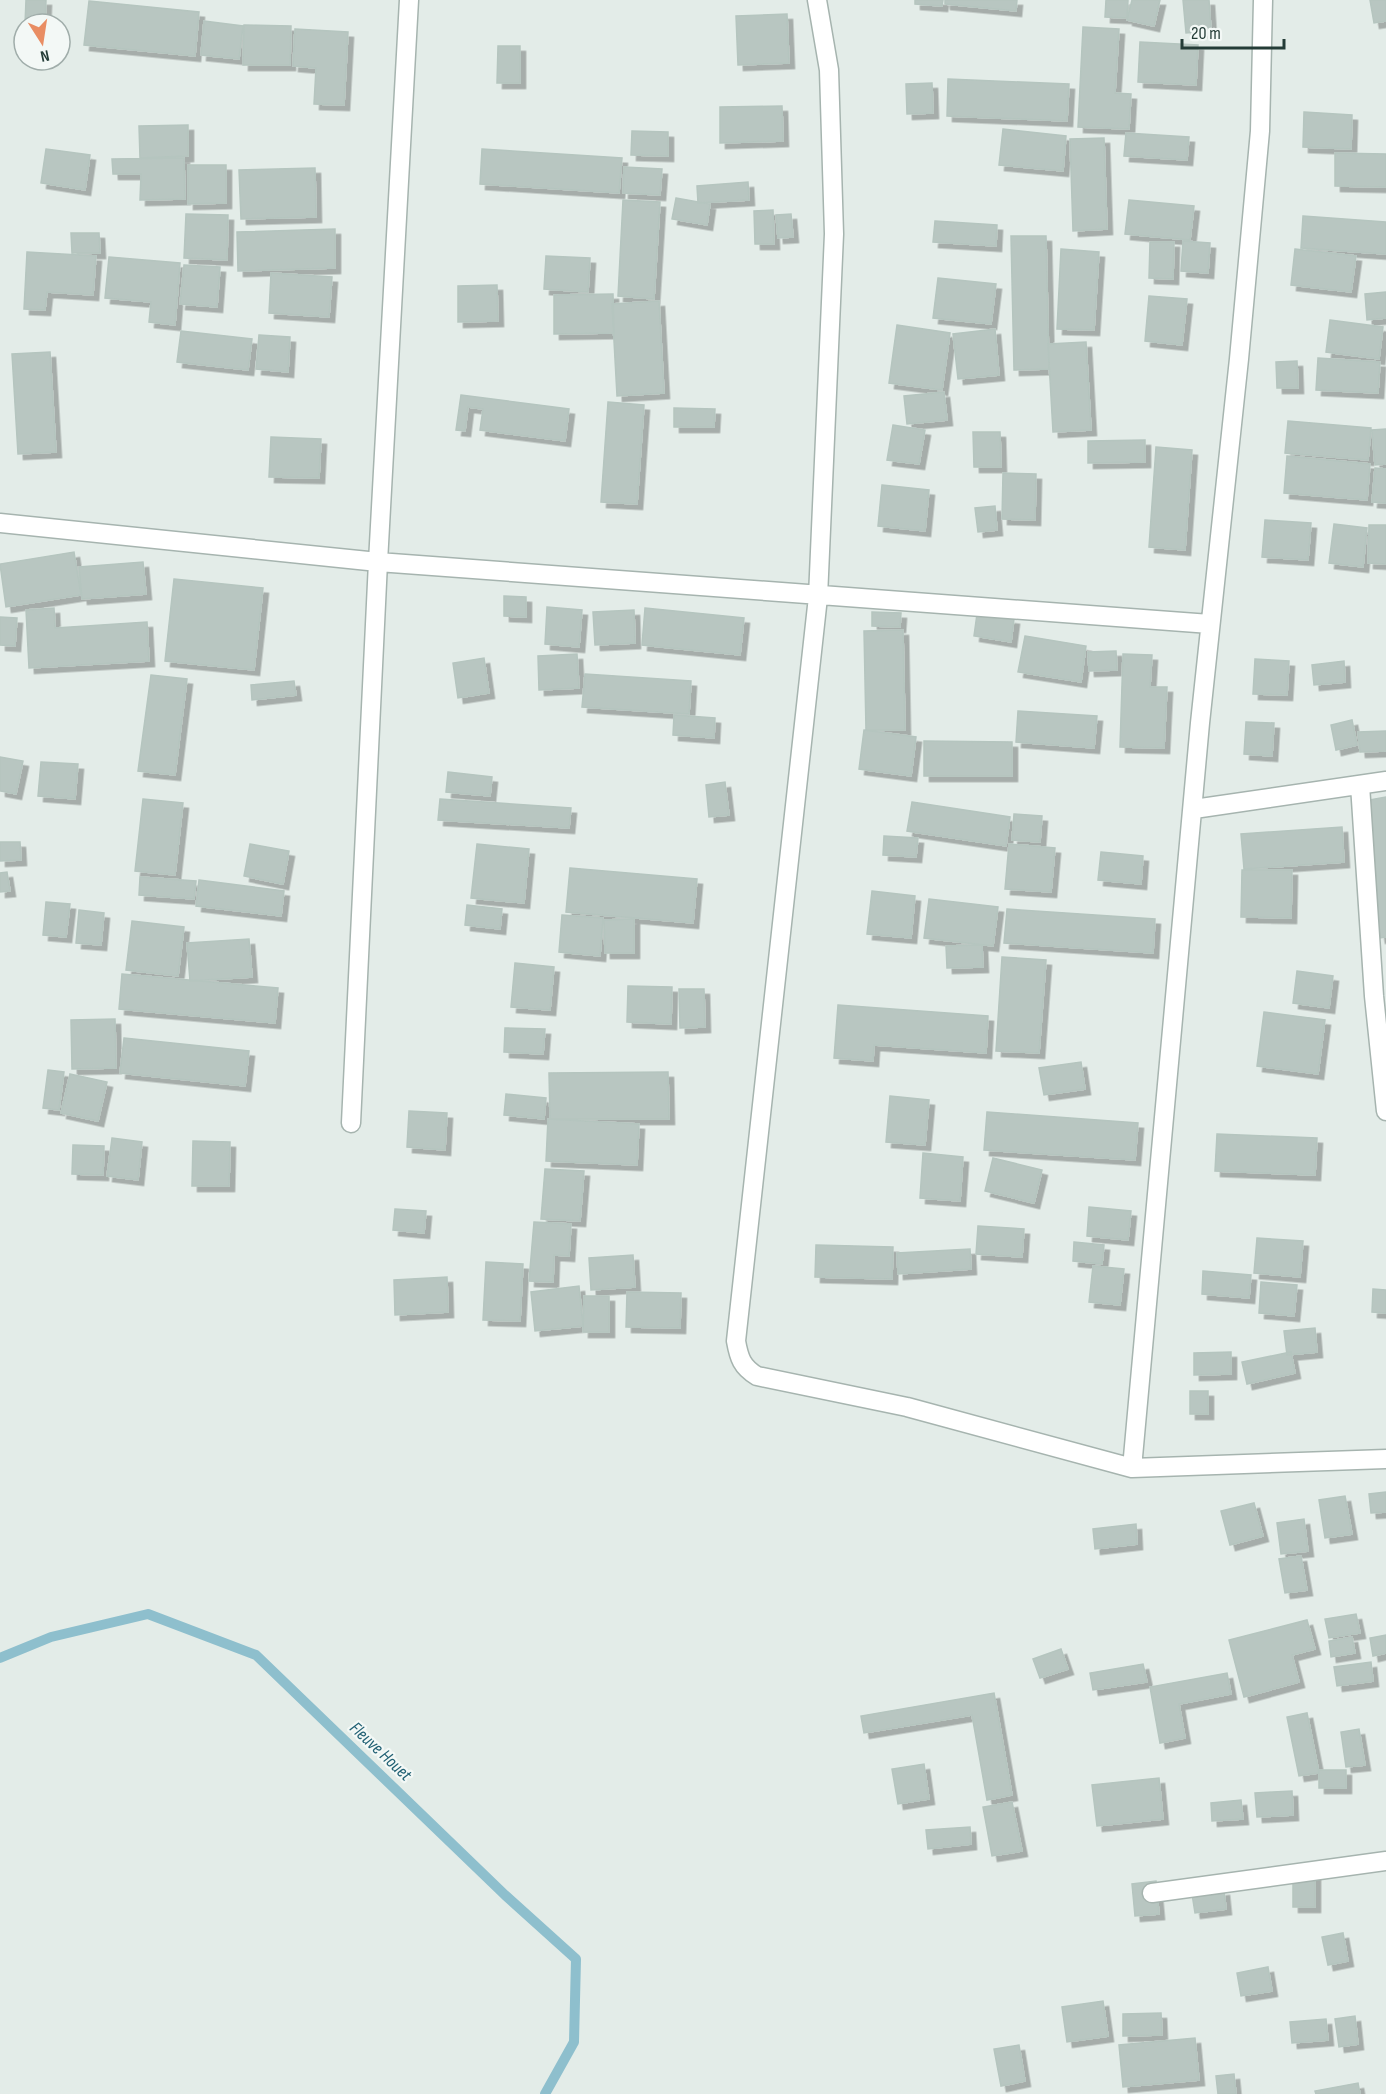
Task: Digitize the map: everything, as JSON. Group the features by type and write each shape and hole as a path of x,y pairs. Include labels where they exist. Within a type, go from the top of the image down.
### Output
{"street":[{"path":"351,1123 378,562 409,0"},
{"path":"817,0 829,70 834,234 818,597 738,1329 739,1357 745,1368 757,1376 907,1407 1132,1468 1386,1459"},
{"path":"1132,1468 1210,624 1239,359 1260,131 1263,0"},
{"path":"0,523 378,562 818,597 1210,624"},
{"path":"1194,808 1386,781"},
{"path":"1360,785 1374,996 1386,1111"},
{"path":"1152,1893 1386,1861"}],"building":[{"path":"26,0 46,0 46,12 26,12"},
{"path":"915,0 943,0 942,6 915,4"},
{"path":"945,0 1017,0 1016,11 945,4"},
{"path":"1106,0 1128,0 1127,18 1105,17"},
{"path":"1132,0 1160,0 1154,26 1127,20"},
{"path":"1183,0 1209,0 1211,31 1186,33"},
{"path":"1370,0 1386,0 1386,21 1374,23"},
{"path":"89,1 199,12 195,56 84,45"},
{"path":"787,14 789,63 738,65 736,16"},
{"path":"204,21 243,26 239,59 201,55"},
{"path":"244,25 291,26 290,65 243,65"},
{"path":"1083,27 1119,29 1115,93 1131,94 1129,129 1078,127"},
{"path":"295,29 348,32 344,105 314,104 316,68 293,66"},
{"path":"1140,42 1198,45 1196,85 1138,82"},
{"path":"498,46 520,46 520,83 497,83"},
{"path":"948,79 1069,84 1067,121 947,116"},
{"path":"932,83 933,113 907,114 906,84"},
{"path":"782,106 783,141 720,143 720,107"},
{"path":"1304,112 1352,115 1351,149 1303,147"},
{"path":"188,125 188,156 140,158 139,126"},
{"path":"1003,129 1066,136 1063,171 999,165"},
{"path":"632,131 668,132 668,156 631,155"},
{"path":"1126,133 1189,137 1187,160 1124,156"},
{"path":"1104,138 1107,229 1073,231 1070,139"},
{"path":"46,149 90,155 85,190 41,183"},
{"path":"482,149 622,158 619,193 480,184"},
{"path":"1335,153 1386,154 1386,187 1335,186"},
{"path":"184,158 185,199 140,200 141,174 113,174 112,159"},
{"path":"188,165 226,165 226,203 188,204"},
{"path":"624,167 662,169 660,195 623,193"},
{"path":"315,168 316,217 241,219 239,170"},
{"path":"748,182 749,200 698,203 697,186"},
{"path":"676,198 710,204 707,225 672,219"},
{"path":"623,200 660,202 654,299 618,296"},
{"path":"1129,200 1194,206 1190,240 1125,234"},
{"path":"773,210 774,244 755,244 754,211"},
{"path":"186,214 228,215 227,260 184,258"},
{"path":"791,214 793,237 778,238 776,215"},
{"path":"1303,216 1386,222 1386,254 1301,248"},
{"path":"935,221 997,225 996,246 933,242"},
{"path":"335,229 335,268 238,271 237,232"},
{"path":"71,233 99,233 100,253 72,253"},
{"path":"1011,236 1046,236 1049,369 1014,370"},
{"path":"1183,241 1210,243 1208,273 1181,271"},
{"path":"1150,242 1174,242 1173,279 1149,278"},
{"path":"1061,249 1099,252 1094,330 1057,329"},
{"path":"1295,249 1356,256 1351,292 1291,285"},
{"path":"27,252 96,256 93,295 47,292 45,310 24,309"},
{"path":"546,256 590,258 588,292 544,289"},
{"path":"109,257 180,263 175,325 149,322 151,302 105,298"},
{"path":"184,265 220,267 217,307 180,304"},
{"path":"271,273 332,277 329,317 269,313"},
{"path":"938,278 996,284 991,324 933,318"},
{"path":"497,285 498,321 458,322 458,286"},
{"path":"1386,292 1386,318 1367,320 1365,294"},
{"path":"613,294 614,333 554,334 554,295"},
{"path":"1149,296 1187,299 1182,345 1145,341"},
{"path":"659,301 664,393 617,396 612,304"},
{"path":"1330,320 1383,327 1379,359 1326,352"},
{"path":"897,325 950,333 942,390 889,383"},
{"path":"995,329 999,375 958,379 953,334"},
{"path":"181,331 252,339 248,370 177,362"},
{"path":"259,335 290,337 288,372 256,369"},
{"path":"1086,342 1091,430 1053,432 1048,344"},
{"path":"50,352 56,452 18,454 12,354"},
{"path":"1318,358 1380,362 1378,393 1316,390"},
{"path":"1297,361 1298,388 1277,388 1276,362"},
{"path":"944,392 947,420 907,424 904,396"},
{"path":"461,395 569,409 565,441 480,430 483,409 468,407 465,431 456,430"},
{"path":"608,402 644,405 637,504 601,502"},
{"path":"674,408 715,409 714,427 674,427"},
{"path":"1288,421 1371,428 1368,460 1285,453"},
{"path":"893,425 925,430 919,464 887,460"},
{"path":"1386,429 1386,464 1375,465 1372,430"},
{"path":"973,432 1000,432 1001,467 974,467"},
{"path":"271,437 321,439 319,478 269,477"},
{"path":"1145,440 1145,462 1088,463 1088,441"},
{"path":"1156,447 1192,450 1185,550 1149,547"},
{"path":"1287,456 1370,464 1367,500 1284,493"},
{"path":"1375,468 1386,469 1386,503 1372,502"},
{"path":"1003,473 1036,474 1035,520 1002,519"},
{"path":"882,485 929,490 925,531 878,526"},
{"path":"995,506 997,530 978,532 975,508"},
{"path":"1265,520 1311,523 1308,560 1262,557"},
{"path":"1334,524 1367,528 1363,567 1329,563"},
{"path":"1369,525 1386,525 1386,564 1368,563"},
{"path":"74,552 81,595 6,607 0,564"},
{"path":"143,562 146,594 82,599 79,567"},
{"path":"174,579 263,588 254,670 165,661"},
{"path":"504,596 526,597 526,617 504,616"},
{"path":"547,607 582,610 579,647 545,644"},
{"path":"54,608 55,628 147,622 149,661 29,668 26,610"},
{"path":"645,608 744,618 740,655 642,645"},
{"path":"634,610 635,643 595,645 593,612"},
{"path":"872,612 901,613 900,627 872,626"},
{"path":"977,614 1014,619 1011,642 974,636"},
{"path":"0,617 17,618 15,646 0,645"},
{"path":"903,630 905,730 866,730 864,631"},
{"path":"1025,636 1086,646 1081,682 1018,672"},
{"path":"1116,651 1117,670 1089,671 1088,652"},
{"path":"577,654 579,688 539,690 538,656"},
{"path":"1123,654 1152,655 1150,687 1167,687 1164,748 1120,747"},
{"path":"484,658 489,693 458,698 453,663"},
{"path":"1255,659 1289,661 1287,695 1253,694"},
{"path":"1344,661 1345,682 1314,685 1312,665"},
{"path":"585,674 691,681 689,714 582,707"},
{"path":"151,675 187,679 175,775 138,771"},
{"path":"294,681 296,695 252,700 251,685"},
{"path":"1018,711 1097,716 1094,748 1016,742"},
{"path":"674,715 715,718 714,738 673,735"},
{"path":"1352,720 1357,745 1336,750 1331,725"},
{"path":"1246,722 1274,723 1272,756 1244,754"},
{"path":"864,730 916,737 911,776 859,769"},
{"path":"1386,731 1386,751 1360,752 1358,732"},
{"path":"924,741 1012,742 1012,776 924,776"},
{"path":"0,757 23,761 16,794 0,791"},
{"path":"41,762 78,764 75,799 38,796"},
{"path":"448,772 492,777 490,796 446,792"},
{"path":"725,782 729,815 709,817 706,785"},
{"path":"1386,797 1386,937 1380,938 1358,802"},
{"path":"143,799 183,803 175,875 135,871"},
{"path":"440,799 571,808 569,828 438,820"},
{"path":"912,802 1010,817 1006,846 907,831"},
{"path":"1014,814 1042,816 1040,842 1012,840"},
{"path":"1342,827 1344,862 1244,869 1241,834"},
{"path":"884,836 918,838 916,857 883,855"},
{"path":"0,842 20,842 21,860 0,861"},
{"path":"250,844 289,851 283,884 244,876"},
{"path":"477,844 529,849 524,903 471,898"},
{"path":"1009,844 1055,848 1051,892 1005,889"},
{"path":"1101,852 1143,856 1141,884 1098,880"},
{"path":"570,868 697,879 693,923 566,912"},
{"path":"1242,870 1292,870 1291,918 1241,917"},
{"path":"7,872 10,891 0,892 0,873"},
{"path":"140,877 196,881 194,899 139,895"},
{"path":"199,880 284,891 281,916 196,906"},
{"path":"872,891 915,896 911,938 867,934"},
{"path":"929,899 998,907 993,946 924,938"},
{"path":"46,902 70,904 66,937 43,935"},
{"path":"467,905 502,909 500,929 465,925"},
{"path":"1007,909 1155,919 1153,953 1004,943"},
{"path":"79,910 104,913 101,945 76,943"},
{"path":"562,915 603,918 600,956 559,952"},
{"path":"634,919 634,953 605,953 604,920"},
{"path":"132,921 184,927 178,976 126,970"},
{"path":"249,939 252,977 190,981 187,943"},
{"path":"982,945 983,967 947,968 946,946"},
{"path":"1002,957 1046,960 1039,1053 996,1051"},
{"path":"515,963 554,967 550,1010 511,1007"},
{"path":"1297,971 1333,976 1329,1008 1293,1003"},
{"path":"122,974 278,988 275,1023 119,1009"},
{"path":"628,986 672,987 671,1024 627,1022"},
{"path":"679,989 704,989 705,1027 680,1028"},
{"path":"838,1005 988,1016 986,1053 874,1045 873,1061 834,1058"},
{"path":"1264,1012 1325,1020 1318,1074 1257,1066"},
{"path":"115,1019 116,1068 72,1069 71,1020"},
{"path":"505,1028 545,1029 543,1054 504,1052"},
{"path":"124,1038 249,1051 245,1086 120,1073"},
{"path":"1081,1062 1085,1089 1044,1095 1039,1068"},
{"path":"48,1070 64,1072 59,1110 43,1108"},
{"path":"668,1072 669,1119 550,1119 549,1073"},
{"path":"70,1074 107,1082 98,1121 61,1113"},
{"path":"506,1094 546,1098 544,1119 504,1115"},
{"path":"890,1096 929,1100 925,1145 886,1142"},
{"path":"409,1111 447,1113 445,1150 407,1147"},
{"path":"987,1112 1138,1123 1135,1160 984,1150"},
{"path":"548,1119 639,1124 637,1165 546,1161"},
{"path":"1217,1134 1317,1138 1315,1175 1215,1171"},
{"path":"112,1138 142,1142 138,1180 107,1176"},
{"path":"193,1141 230,1142 229,1186 192,1186"},
{"path":"73,1145 104,1146 103,1175 72,1174"},
{"path":"923,1153 963,1157 960,1201 920,1198"},
{"path":"993,1158 1042,1170 1034,1203 985,1191"},
{"path":"545,1169 584,1171 580,1221 541,1219"},
{"path":"1089,1207 1131,1211 1128,1240 1087,1236"},
{"path":"395,1209 426,1211 424,1233 393,1230"},
{"path":"534,1222 571,1224 569,1256 554,1255 553,1282 529,1281"},
{"path":"978,1226 1024,1229 1022,1257 976,1254"},
{"path":"1257,1238 1303,1241 1300,1277 1254,1273"},
{"path":"1074,1242 1104,1245 1102,1264 1073,1261"},
{"path":"816,1245 893,1247 892,1279 815,1277"},
{"path":"970,1249 971,1269 898,1274 897,1253"},
{"path":"633,1255 635,1287 591,1290 589,1258"},
{"path":"486,1262 523,1264 520,1321 483,1320"},
{"path":"1093,1266 1124,1269 1120,1305 1089,1302"},
{"path":"1203,1271 1251,1275 1249,1298 1202,1294"},
{"path":"447,1277 448,1312 395,1315 394,1280"},
{"path":"1261,1282 1297,1285 1294,1316 1259,1313"},
{"path":"579,1286 583,1326 535,1331 531,1292"},
{"path":"1373,1289 1386,1290 1386,1313 1372,1312"},
{"path":"627,1292 681,1293 680,1328 626,1327"},
{"path":"584,1296 609,1296 609,1332 583,1332"},
{"path":"1315,1328 1317,1352 1287,1355 1284,1331"},
{"path":"1231,1352 1231,1374 1194,1375 1194,1353"},
{"path":"1291,1352 1295,1373 1247,1384 1242,1362"},
{"path":"1190,1391 1208,1391 1208,1414 1190,1414"},
{"path":"1386,1492 1386,1512 1371,1513 1369,1494"},
{"path":"1345,1496 1352,1534 1325,1538 1319,1500"},
{"path":"1254,1503 1263,1536 1230,1545 1221,1511"},
{"path":"1304,1519 1308,1551 1281,1554 1277,1523"},
{"path":"1136,1524 1137,1544 1095,1549 1093,1529"},
{"path":"1301,1556 1307,1590 1285,1593 1279,1559"},
{"path":"1356,1614 1360,1633 1329,1638 1325,1619"},
{"path":"1307,1620 1315,1649 1292,1655 1299,1682 1244,1697 1229,1640"},
{"path":"1386,1635 1386,1653 1373,1656 1370,1638"},
{"path":"1352,1637 1355,1653 1331,1657 1329,1641"},
{"path":"1061,1649 1068,1669 1040,1678 1033,1659"},
{"path":"1371,1662 1373,1681 1337,1686 1334,1667"},
{"path":"1143,1664 1147,1682 1093,1690 1090,1673"},
{"path":"1227,1673 1231,1694 1179,1704 1185,1738 1160,1743 1150,1687"},
{"path":"994,1693 1012,1795 987,1800 972,1715 864,1733 861,1716"},
{"path":"1307,1713 1319,1773 1299,1776 1287,1717"},
{"path":"1359,1729 1365,1765 1346,1767 1341,1732"},
{"path":"924,1764 929,1799 898,1804 892,1769"},
{"path":"1319,1770 1346,1770 1346,1788 1319,1788"},
{"path":"1159,1778 1163,1819 1097,1826 1092,1785"},
{"path":"1292,1791 1293,1815 1257,1817 1255,1793"},
{"path":"1241,1800 1243,1819 1212,1821 1211,1803"},
{"path":"1012,1802 1022,1851 992,1856 983,1807"},
{"path":"970,1827 971,1844 928,1849 926,1830"},
{"path":"1315,1873 1315,1907 1293,1907 1293,1874"},
{"path":"1156,1881 1159,1914 1135,1916 1132,1884"},
{"path":"1224,1890 1226,1909 1195,1913 1192,1894"},
{"path":"1343,1933 1348,1961 1328,1965 1322,1937"},
{"path":"1268,1967 1272,1991 1241,1996 1237,1973"},
{"path":"1103,2001 1108,2036 1067,2042 1062,2007"},
{"path":"1161,2013 1162,2035 1123,2036 1123,2014"},
{"path":"1355,2016 1358,2044 1339,2047 1335,2019"},
{"path":"1326,2019 1328,2040 1292,2043 1290,2022"},
{"path":"1195,2038 1199,2080 1123,2087 1119,2045"},
{"path":"1019,2045 1025,2081 1001,2086 994,2049"},
{"path":"1234,2074 1236,2094 1218,2094 1216,2076"},
{"path":"1358,2083 1360,2094 1316,2094 1315,2091"}],"waterway":[{"name":"Fleuve Houet","path":"0,1658 51,1637 148,1614 256,1655 505,1895 576,1959 574,2042 545,2094"}]}
